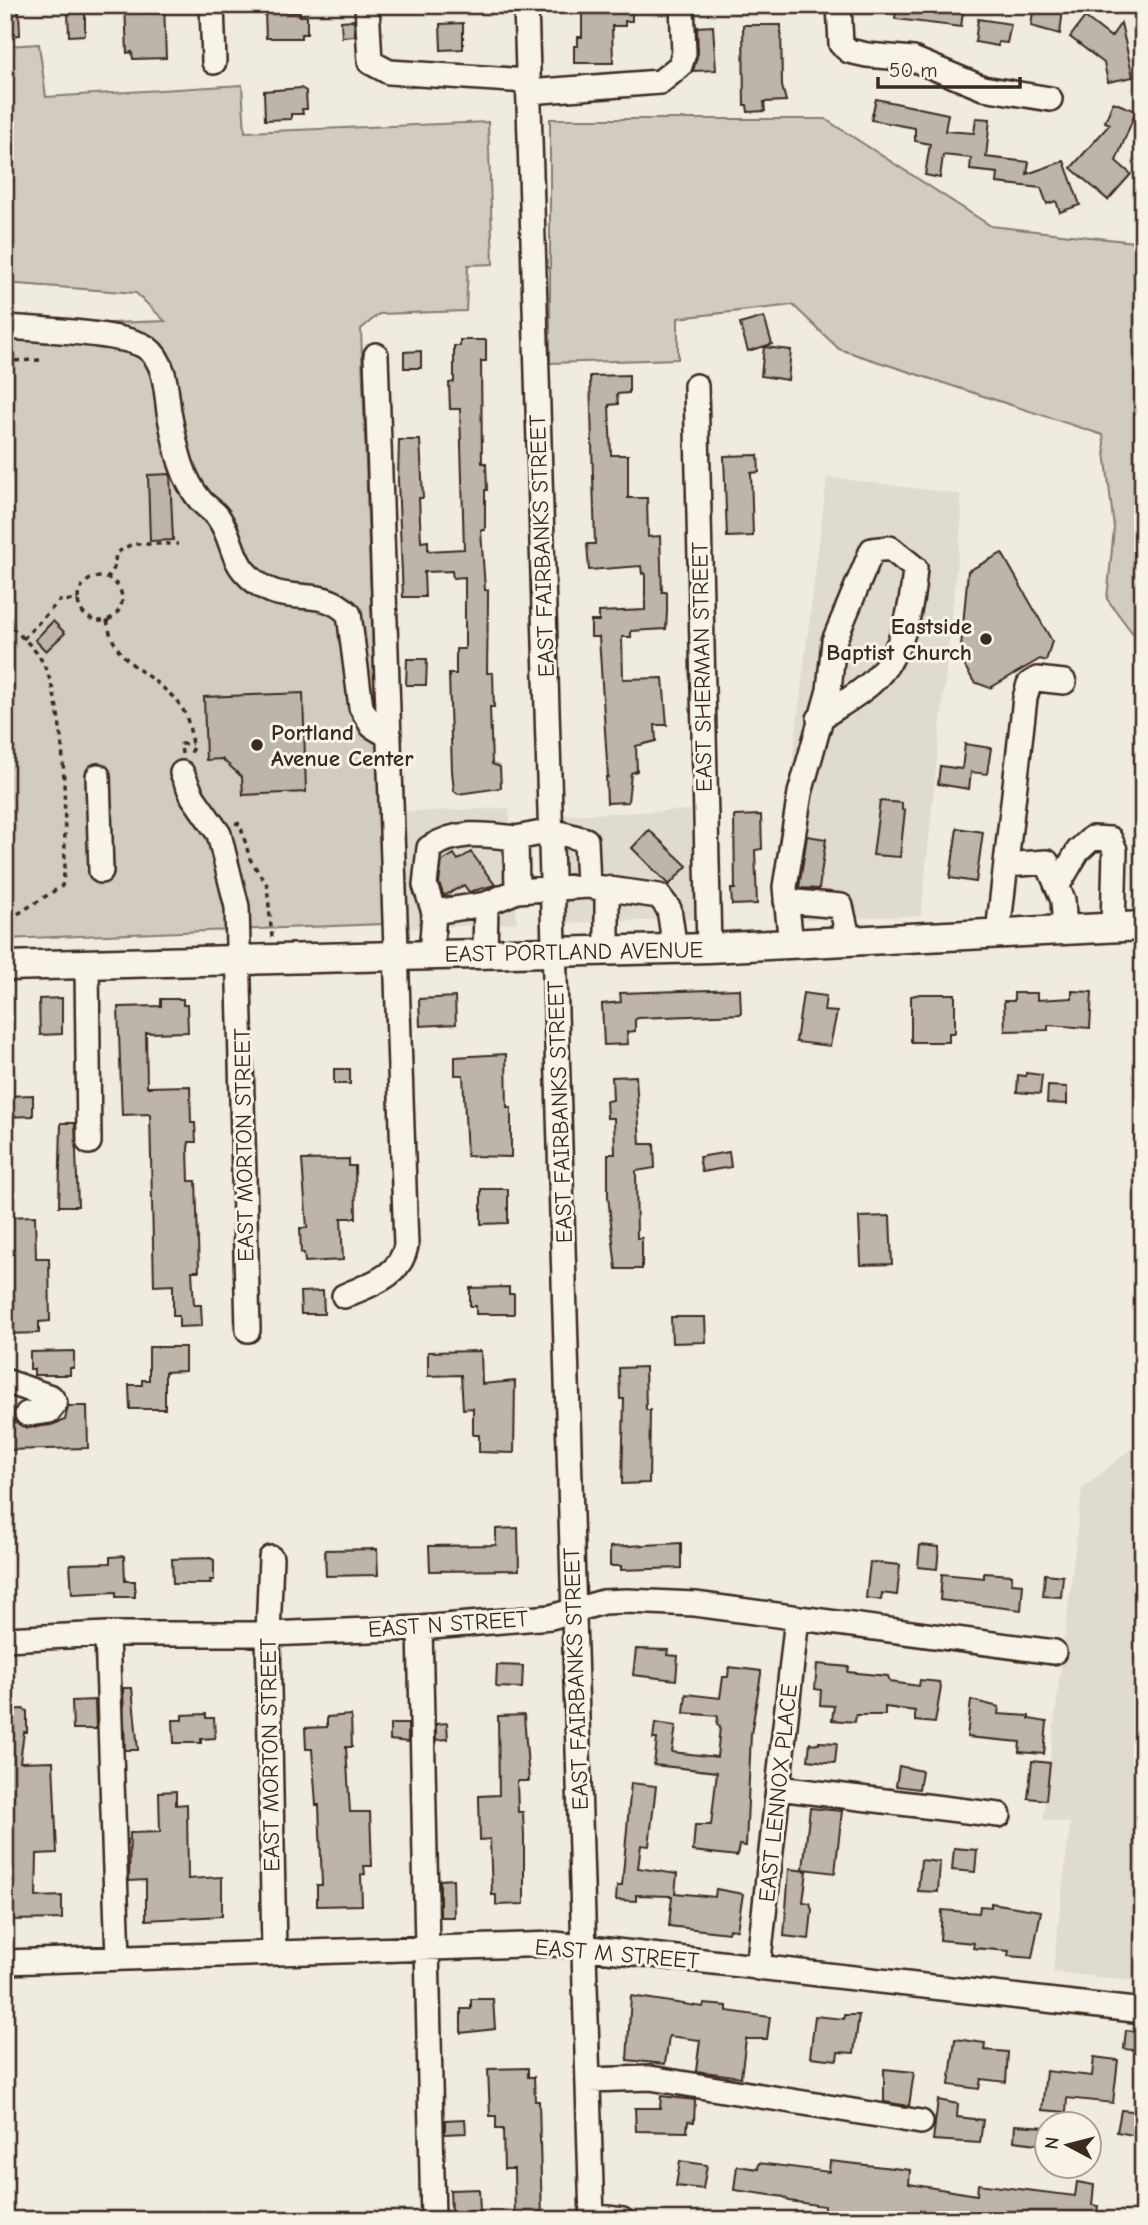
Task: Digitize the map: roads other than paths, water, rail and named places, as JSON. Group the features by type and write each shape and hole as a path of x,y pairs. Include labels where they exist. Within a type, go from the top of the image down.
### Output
{"main road":[{"name":"EAST PORTLAND AVENUE","path":"5,966 709,948 1143,926"}],"street":[{"path":"212,5 214,62"},
{"path":"367,5 370,62 389,72 528,86 660,82 680,66 684,53 682,5"},
{"name":"EAST FAIRBANKS STREET","path":"526,5 592,2218"},
{"path":"839,5 841,44 849,51 913,59 983,88 1050,99"},
{"path":"5,327 62,331 127,341 145,346 155,356 162,371 177,457 200,500 219,516 242,569 257,584 282,596 333,601 349,614 361,707 367,721 387,735"},
{"path":"344,1296 393,1273 404,1256 406,1245 376,355"},
{"name":"EAST SHERMAN STREET","path":"695,386 709,948"},
{"path":"790,944 785,887 790,842 819,719 829,690 834,641 849,598 872,551 890,548 915,569 912,608 902,639 873,681 819,719"},
{"path":"998,933 1025,698 1029,684 1037,679 1064,682"},
{"name":"EAST MORTON STREET","path":"182,773 225,850 237,907 248,1330"},
{"path":"98,776 101,871"},
{"path":"431,955 434,912 425,885 429,848 444,838 464,834 516,838 552,831 586,840 598,887 607,951"},
{"path":"516,838 517,891"},
{"path":"1058,885 1078,850 1092,838 1110,839 1115,850 1113,928"},
{"path":"1006,865 1047,862 1063,900 1065,930"},
{"path":"434,912 486,905 517,891 554,887 598,887 659,896 669,909 674,949"},
{"path":"786,901 841,906 849,941"},
{"path":"485,954 486,905"},
{"path":"87,964 89,1142"},
{"path":"5,1381 51,1397 55,1403 49,1411 27,1414"},
{"name":"EAST MORTON STREET","path":"271,1558 268,1634 274,1952"},
{"name":"EAST N STREET","path":"5,1639 107,1634 268,1634 420,1628 551,1617 603,1602 626,1601 695,1604 1054,1652"},
{"name":"EAST LENNOX PLACE","path":"758,1969 797,1618"},
{"path":"420,1628 433,2220"},
{"path":"107,1634 118,1958"},
{"path":"778,1788 999,1815"},
{"name":"EAST M STREET","path":"5,1962 555,1944 1143,2011"},
{"path":"588,2080 650,2078 921,2122"},
{"path":"592,2218 622,2220"}],"place":[{"name":"Eastside Baptist Church","path":"986,639"},
{"name":"Portland Avenue Center","path":"257,745"}]}
